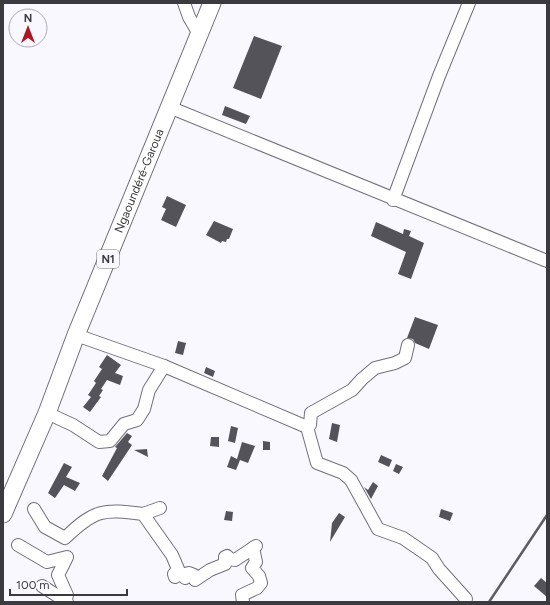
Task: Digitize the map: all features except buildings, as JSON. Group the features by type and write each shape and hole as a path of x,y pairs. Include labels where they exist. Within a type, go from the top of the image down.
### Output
{"highway":[{"name":"Ngaoundéré-Garoua","path":"3,514 47,413 76,335 212,3"}],"street":[{"path":"184,3 189,17 199,34"},
{"path":"393,200 439,76 469,3"},
{"path":"169,107 393,200 547,261"},
{"path":"76,335 164,366 307,428"},
{"path":"408,345 405,358 395,363 375,368 362,378 352,390 311,413 310,425 307,428 317,463 343,472 351,480 378,529 403,538 432,558 439,569 466,599"},
{"path":"47,413 73,425 99,442 110,441 124,424 137,420 144,408 149,390 164,366"},
{"path":"34,509 45,527 65,538 82,522 97,512 118,511 143,514 160,508"},
{"path":"143,514 172,555 178,569 174,574 175,577 181,573 185,578 189,573 194,575 195,580 210,570 225,564 225,557 228,556 230,559 235,560 255,547 256,562 252,568 259,576 260,583 256,588 242,595 243,602"},
{"path":"18,545 47,562 66,557 58,575 67,595 65,601 42,586"}],"railway":[{"path":"489,602 547,515"}]}
